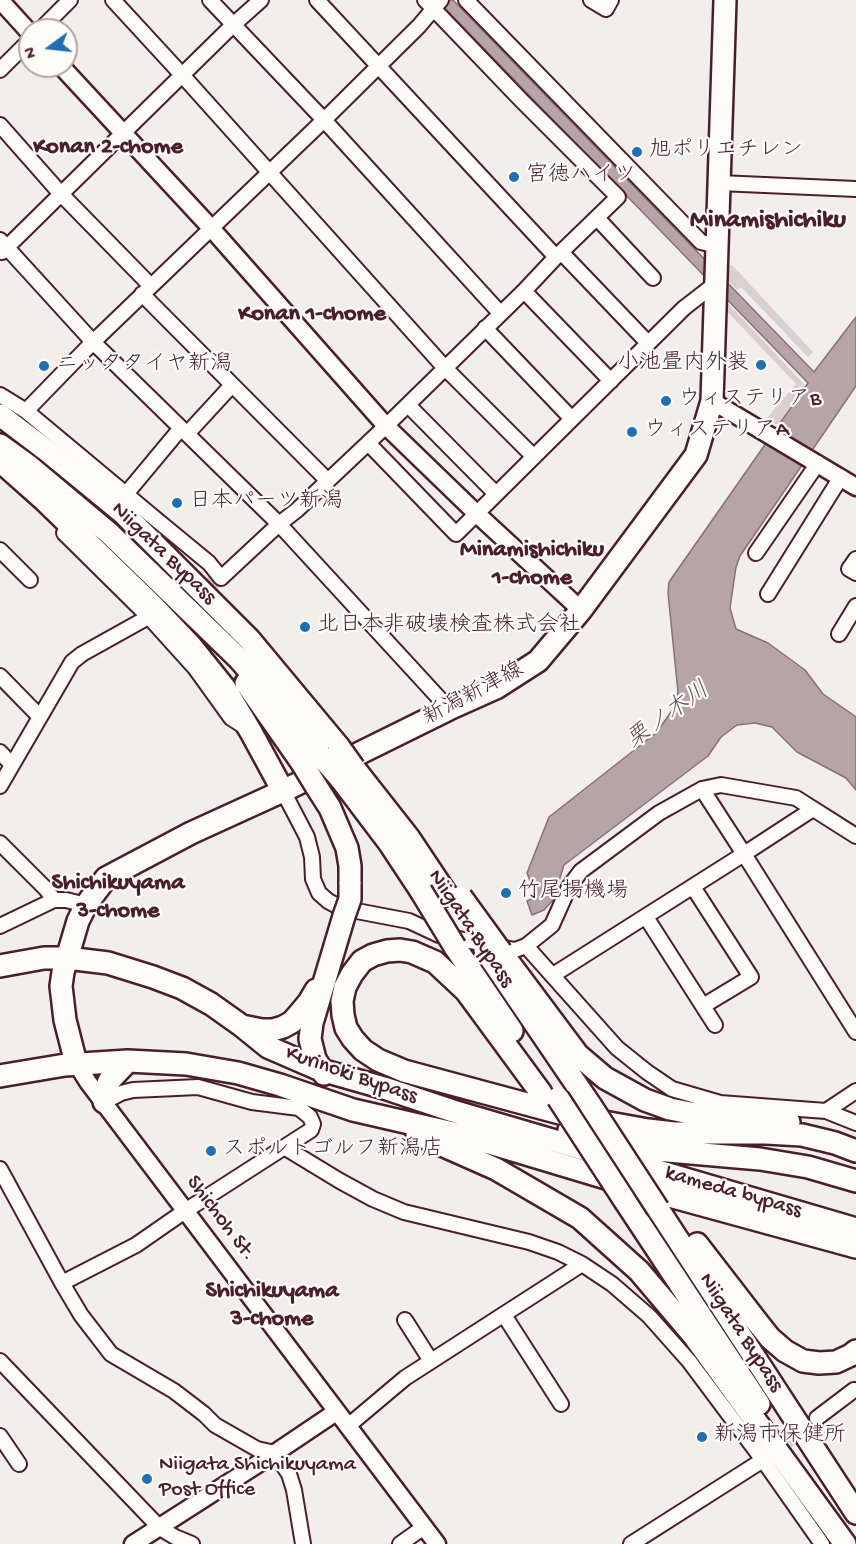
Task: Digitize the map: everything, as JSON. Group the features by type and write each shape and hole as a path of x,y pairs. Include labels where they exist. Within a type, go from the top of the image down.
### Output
{"main road":[{"name":"新潟新津線","path":"76,1063 65,1020 61,986 78,921 86,905 106,878 191,833 496,688 538,661 581,610 696,455 712,401 725,0"},
{"name":"Niigata Bypass","path":"0,415 123,514 250,640 320,755"},
{"name":"Niigata Bypass","path":"0,445 29,466 109,533 207,629 320,755 347,773 409,838 493,951 591,1106 607,1158 625,1191 853,1544"},
{"path":"0,461 44,500 191,646 224,687 283,791"},
{"path":"320,755 316,786 330,808 347,848 350,866 350,899 312,1023 310,1039 315,1059 333,1084 350,1095 466,1136"},
{"name":"Niigata Bypass","path":"347,773 549,1095"},
{"path":"856,1149 802,1136 766,1133 675,1133 648,1130 571,1116 404,1071 378,1060 363,1050 353,1039 346,1028 343,1015 342,1002 345,987 362,961 387,951 412,952 435,962 466,991 549,1095 607,1158 666,1210 770,1338 785,1351 803,1361 836,1362 856,1351"},
{"path":"493,951 578,1055 604,1078 645,1100 670,1109 690,1113 781,1120 810,1126 842,1138 856,1149"},
{"name":"Kurinoki Bypass","path":"0,966 44,958 67,958 108,963 153,977 182,988 210,1004 268,1047 321,1070 607,1158"},
{"path":"242,1026 273,1030 292,1022 309,1002 329,967"},
{"path":"104,1102 109,1081 128,1061"},
{"name":"Kurinoki Bypass","path":"0,1076 76,1063 128,1061 186,1064 238,1073 280,1084 353,1110 466,1136 625,1191"},
{"path":"384,1088 447,1100 645,1149 760,1159 808,1167 856,1180"},
{"path":"353,1110 496,1170 580,1218 639,1271 694,1336 845,1544"},
{"name":"kameda bypass","path":"607,1158 856,1229"},
{"name":"kameda bypass","path":"625,1191 798,1230 856,1247"},
{"name":"Niigata Bypass","path":"666,1210 856,1513"},
{"path":"798,1230 856,1264"}],"street":[{"path":"0,0 18,20"},
{"path":"52,18 70,0"},
{"path":"112,0 445,368 534,457"},
{"path":"210,0 324,120 500,313"},
{"path":"261,0 61,194 2,246 93,342 279,525 449,709"},
{"path":"317,0 559,254 648,343"},
{"path":"466,0 701,242 717,246"},
{"path":"591,0 606,9 611,0"},
{"path":"0,395 26,411 209,563 221,578 408,405 618,197 522,101 433,3 419,26 93,342 26,411"},
{"path":"0,70 18,52"},
{"path":"72,78 211,228 386,426 581,610"},
{"path":"0,125 232,385 328,481"},
{"path":"719,183 856,189"},
{"path":"597,218 653,278"},
{"path":"368,443 456,534 684,308 715,284"},
{"path":"524,291 611,381"},
{"path":"485,328 572,419"},
{"path":"126,494 184,431 232,385"},
{"path":"712,401 856,487"},
{"path":"408,405 496,494"},
{"path":"756,553 815,462"},
{"path":"0,474 31,500 96,566 150,616 195,668 231,718 251,732"},
{"path":"768,594 841,477"},
{"path":"0,550 30,580"},
{"path":"856,559 849,569 856,573"},
{"path":"839,634 856,606"},
{"path":"0,786 72,662 82,654 150,616"},
{"path":"0,676 40,717"},
{"path":"0,752 12,765"},
{"path":"283,791 307,837 316,886 319,893 328,901 341,908 409,921 439,935 515,950 526,946 552,925 569,886 581,871 658,813 702,789 721,785 796,798 856,836"},
{"path":"702,789 856,1032"},
{"path":"553,975 813,809"},
{"path":"0,843 54,900"},
{"path":"693,887 752,977 704,1006"},
{"path":"0,926 54,900 66,900 86,905"},
{"path":"646,917 715,1025"},
{"path":"526,946 617,1048 646,1072 672,1089 720,1103 826,1111 856,1123"},
{"name":"Shichoh St.","path":"76,1063 437,1544"},
{"path":"62,1283 136,1245 311,1130 313,1124 310,1117 300,1108 252,1102 198,1087 133,1090 121,1093 104,1102"},
{"path":"826,1111 856,1091"},
{"path":"284,1147 373,1199 404,1212 529,1242 558,1252 582,1264 612,1284 649,1316 689,1361 822,1544"},
{"path":"0,1169 81,1315 111,1354 174,1391 215,1425 258,1449 275,1453 289,1474 294,1490 303,1544"},
{"path":"348,1426 405,1378 582,1264"},
{"path":"504,1315 561,1404"},
{"path":"405,1320 431,1361"},
{"path":"0,1361 160,1528 192,1544"},
{"path":"817,1418 854,1390"},
{"path":"134,1544 336,1412"},
{"path":"0,1436 19,1464"},
{"path":"631,1544 763,1460"},
{"path":"400,1544 424,1527"}],"shaded area":[{"path":"726,264 733,266 813,352 808,357 741,287 737,290 725,278"},
{"path":"723,298 804,384 778,425 766,419 796,384 722,306"}],"water":[{"name":"栗ノ木川","path":"437,0 453,0 814,372 856,317 856,386 740,556 736,567 730,608 736,629 768,643 805,670 823,694 856,717 856,790 846,778 797,752 772,727 755,723 737,725 721,737 708,756 564,865 553,900 544,910 532,915 527,901 534,898 534,891 527,873 549,817 656,733 674,708 678,692 668,593 669,582 808,383"}],"tunnel":[{"path":"172,604 221,578"},
{"path":"771,1454 808,1425"}],"place":[{"name":"旭ポリエチレン","path":"637,152"},
{"name":"宮徳ハイツ","path":"514,177"},
{"name":"小池畳内外装","path":"761,365"},
{"name":"ニッタタイヤ新潟","path":"44,366"},
{"name":"ウィステリアB","path":"666,401"},
{"name":"ウィステリアA","path":"632,432"},
{"name":"日本パーツ新潟","path":"177,503"},
{"name":"北日本非破壊検査株式会社","path":"305,627"},
{"name":"竹尾揚機場","path":"506,893"},
{"name":"スポルトゴルフ新潟店","path":"211,1151"},
{"name":"新潟市保健所","path":"702,1437"},
{"name":"Niigata Shichikuyama Post Office","path":"147,1479"}],"district":[{"name":"Konan 2-chome","path":"108,148"},
{"name":"Minamishichiku","path":"768,222"},
{"name":"Konan 1-chome","path":"312,315"},
{"name":"Minamishichiku 1-chome","path":"532,565"},
{"name":"Shichikuyama 3-chome","path":"118,898"},
{"name":"Shichikuyama 3-chome","path":"272,1306"}]}
